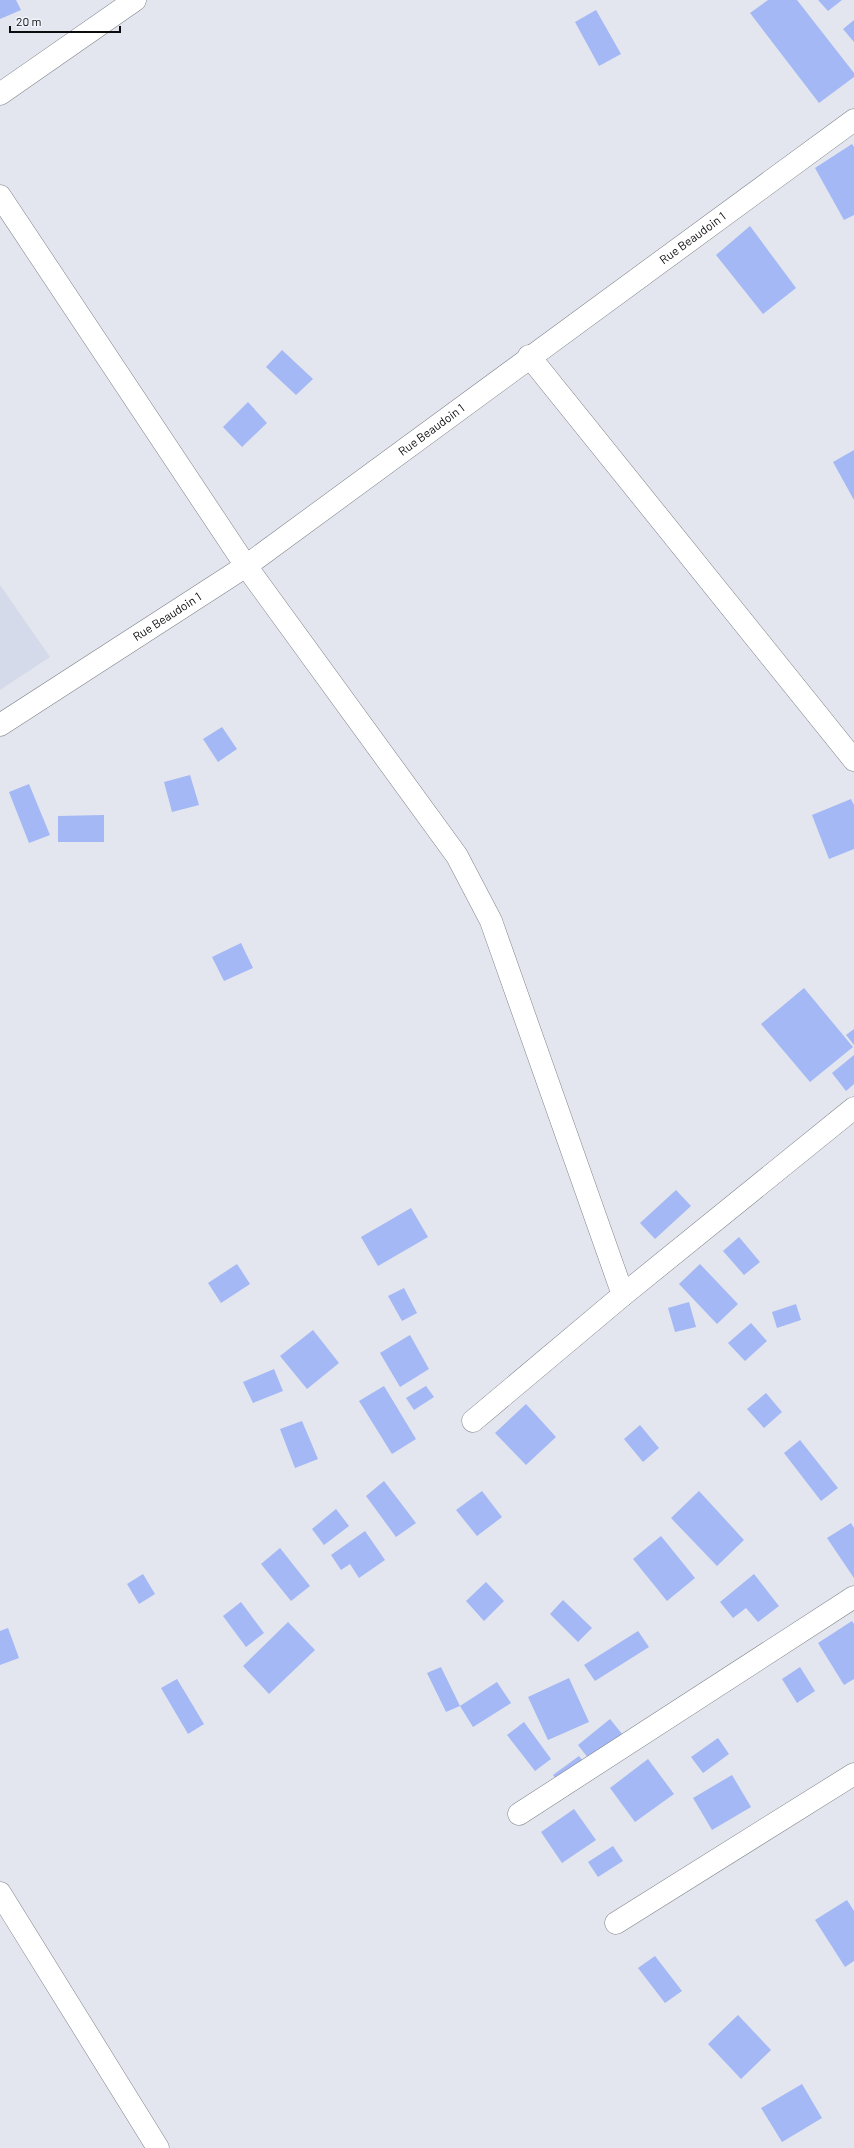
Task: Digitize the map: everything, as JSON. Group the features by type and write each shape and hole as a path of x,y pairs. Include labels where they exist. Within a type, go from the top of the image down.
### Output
{"street":[{"path":"0,94 135,0"},
{"name":"Rue Beaudoin 1","path":"0,725 246,566 529,356 854,120"},
{"path":"0,196 246,566 458,856 491,921 623,1295"},
{"path":"529,356 854,760"},
{"path":"473,1421 623,1295 854,1108"},
{"path":"519,1814 854,1597"},
{"path":"616,1923 854,1774"},
{"path":"0,1893 158,2148"}],"shaded area":[{"path":"0,585 50,657 0,690"}],"building":[{"path":"0,0 16,0 21,10 0,19"},
{"path":"768,0 797,0 854,73 854,77 819,103 750,13"},
{"path":"818,0 842,0 828,11"},
{"path":"596,10 621,54 599,66 575,22"},
{"path":"854,20 854,42 843,29"},
{"path":"852,144 854,147 854,215 844,220 815,168"},
{"path":"750,226 796,288 763,314 716,255"},
{"path":"282,350 313,379 296,395 266,367"},
{"path":"248,402 267,423 242,447 223,427"},
{"path":"854,450 854,500 833,462"},
{"path":"222,727 237,749 218,762 203,739"},
{"path":"190,775 199,805 172,812 164,782"},
{"path":"29,784 50,835 29,843 9,792"},
{"path":"851,799 854,805 854,849 829,859 812,815"},
{"path":"104,815 104,842 58,842 58,816"},
{"path":"241,943 253,968 224,981 212,957"},
{"path":"804,988 853,1047 810,1082 761,1024"},
{"path":"854,1029 854,1045 846,1035"},
{"path":"854,1055 854,1084 846,1091 832,1073"},
{"path":"676,1190 691,1206 655,1239 640,1223"},
{"path":"411,1208 428,1237 378,1266 361,1237"},
{"path":"739,1237 760,1262 744,1275 723,1251"},
{"path":"237,1264 250,1284 221,1303 208,1283"},
{"path":"700,1264 738,1304 717,1324 679,1284"},
{"path":"404,1288 417,1313 402,1321 388,1296"},
{"path":"689,1302 696,1327 675,1332 668,1308"},
{"path":"796,1304 801,1320 777,1328 772,1312"},
{"path":"751,1323 767,1341 745,1361 728,1343"},
{"path":"313,1330 339,1363 307,1389 280,1356"},
{"path":"410,1335 429,1369 400,1387 380,1353"},
{"path":"274,1369 283,1391 253,1403 243,1382"},
{"path":"384,1386 416,1439 392,1454 359,1401"},
{"path":"426,1386 434,1397 414,1410 406,1398"},
{"path":"766,1393 782,1412 764,1428 747,1409"},
{"path":"526,1404 556,1437 526,1465 495,1433"},
{"path":"302,1421 318,1459 295,1468 280,1429"},
{"path":"640,1425 659,1448 643,1462 624,1439"},
{"path":"800,1440 838,1488 821,1501 784,1453"},
{"path":"384,1481 416,1523 396,1537 366,1496"},
{"path":"482,1491 502,1517 477,1536 456,1510"},
{"path":"699,1491 744,1540 717,1566 671,1518"},
{"path":"336,1509 349,1526 324,1545 312,1529"},
{"path":"851,1523 854,1528 854,1578 827,1538"},
{"path":"365,1531 385,1560 359,1578 350,1564 341,1570 331,1555"},
{"path":"661,1536 695,1578 667,1601 633,1559"},
{"path":"280,1548 310,1586 291,1601 261,1564"},
{"path":"143,1574 155,1594 139,1604 127,1584"},
{"path":"754,1574 779,1606 758,1622 746,1608 733,1618 720,1602"},
{"path":"486,1582 504,1601 484,1621 466,1601"},
{"path":"563,1600 592,1628 578,1642 550,1614"},
{"path":"241,1602 264,1633 246,1647 223,1616"},
{"path":"852,1621 854,1624 854,1679 844,1685 818,1643"},
{"path":"288,1622 315,1650 269,1694 243,1666"},
{"path":"8,1628 19,1658 0,1665 0,1631"},
{"path":"638,1631 649,1647 595,1681 584,1665"},
{"path":"441,1667 460,1706 446,1712 427,1673"},
{"path":"800,1667 815,1691 797,1703 782,1679"},
{"path":"569,1678 589,1722 548,1740 528,1697"},
{"path":"177,1679 204,1724 188,1734 161,1688"},
{"path":"497,1682 511,1703 473,1727 460,1706"},
{"path":"610,1719 631,1745 599,1772 578,1745"},
{"path":"524,1722 551,1759 535,1771 507,1735"},
{"path":"718,1738 729,1754 703,1773 691,1757"},
{"path":"579,1756 595,1777 568,1796 553,1775"},
{"path":"648,1759 674,1794 635,1822 610,1788"},
{"path":"732,1775 751,1807 712,1830 693,1798"},
{"path":"574,1809 596,1840 562,1863 541,1832"},
{"path":"613,1846 623,1861 598,1877 588,1862"},
{"path":"847,1900 854,1911 854,1961 845,1967 815,1920"},
{"path":"655,1956 682,1991 665,2003 638,1968"},
{"path":"738,2015 771,2050 741,2079 708,2044"},
{"path":"802,2084 822,2118 782,2142 761,2108"}]}
